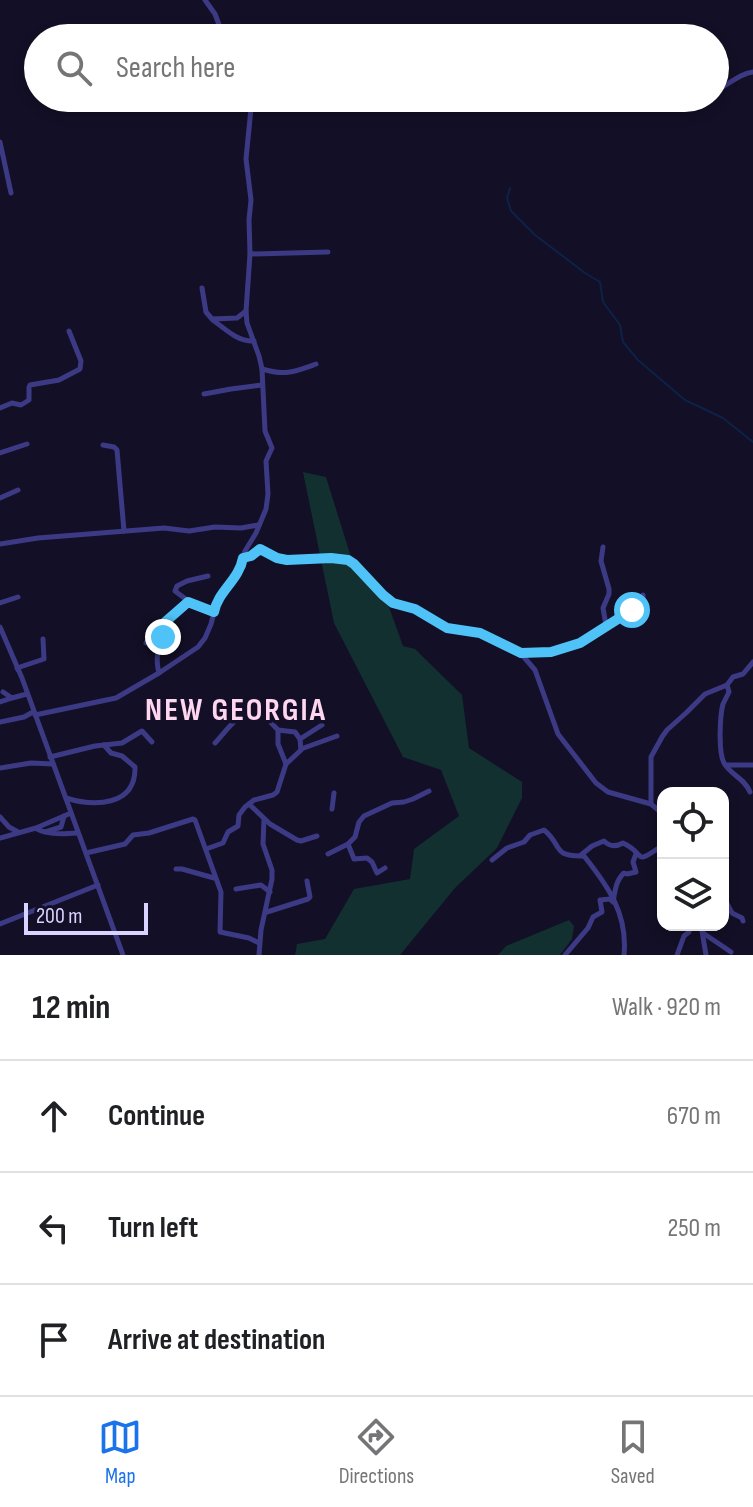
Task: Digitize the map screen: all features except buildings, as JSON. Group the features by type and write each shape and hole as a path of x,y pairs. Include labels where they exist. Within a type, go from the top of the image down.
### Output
{"street":[{"path":"205,0 219,24"},
{"path":"729,84 743,73 753,72"},
{"path":"0,722 112,700 198,647 205,638 217,601 237,575 267,504 266,461 272,448 265,433 262,369 246,311 251,200 246,159 250,112"},
{"path":"0,142 11,193"},
{"path":"250,254 328,252"},
{"path":"202,288 206,312 212,319 234,336 246,342 254,341"},
{"path":"237,318 246,311"},
{"path":"212,319 237,318 247,323"},
{"path":"0,408 12,403 21,405 29,400 30,385 64,379 80,369 81,361 69,331"},
{"path":"262,369 287,373 316,364"},
{"path":"204,394 262,385"},
{"path":"0,453 27,444"},
{"path":"103,445 117,450 124,531"},
{"path":"0,498 18,490"},
{"path":"0,544 169,527 189,531 258,525"},
{"path":"603,547 601,561 609,589 602,611 606,625"},
{"path":"243,558 260,549 287,560 348,560 393,603 415,609 447,628 480,633 524,653 556,651 580,643 637,607 643,595"},
{"path":"208,576 187,581 175,588 188,602 214,612"},
{"path":"0,603 18,597"},
{"path":"146,643 151,633 188,602"},
{"path":"159,673 158,647 164,634 164,623"},
{"path":"1,632 22,678 123,955"},
{"path":"22,678 17,668 45,658 43,639"},
{"path":"516,651 532,664 558,734 596,783 608,792 651,804 657,809"},
{"path":"651,804 651,757 667,730 705,694 727,685 733,677 746,672 753,662"},
{"path":"727,685 729,692 723,704 722,757 725,765 743,780 750,792"},
{"path":"3,692 12,698"},
{"path":"0,702 27,694"},
{"path":"215,743 236,720 255,708 278,730 295,732 301,749"},
{"path":"300,739 322,725"},
{"path":"278,730 278,744 286,764"},
{"path":"0,768 51,761 84,748 122,743 142,731 152,742"},
{"path":"205,849 223,843 228,832 238,826 241,810 254,800 277,792 286,764 301,749 337,736"},
{"path":"65,798 98,804 127,793 133,784 136,769 104,745"},
{"path":"725,765 753,765"},
{"path":"328,854 355,837 364,816 429,791"},
{"path":"332,809 334,793"},
{"path":"249,804 264,819 297,840 317,836"},
{"path":"0,838 36,828 71,813"},
{"path":"44,832 61,827 64,816"},
{"path":"0,817 19,833"},
{"path":"86,853 125,844 133,835 193,819 197,822 221,892 220,932 259,943"},
{"path":"259,955 272,870 263,844 264,819"},
{"path":"36,828 44,832 78,833"},
{"path":"492,860 507,848 544,830 562,853 586,857 613,900 623,924 624,955"},
{"path":"581,855 604,841 615,846 628,844 642,857 657,850"},
{"path":"348,844 354,859 367,858 377,873 385,868"},
{"path":"613,900 621,875 636,872 633,862 636,854"},
{"path":"176,869 215,879"},
{"path":"266,913 308,899 307,881"},
{"path":"0,924 98,885"},
{"path":"236,889 261,885 270,892"},
{"path":"565,955 588,928 593,917 602,912 600,900 613,900"},
{"path":"729,907 743,921"},
{"path":"677,955 689,931"},
{"path":"703,933 731,952"},
{"path":"703,933 706,955"}],"green space":[{"path":"303,472 326,477 351,557 384,593 403,646 415,649 462,695 469,748 522,782 522,798 497,848 455,888 400,955 295,955 297,944 325,939 354,889 410,879 414,849 459,816 441,770 403,757 334,623"},
{"path":"569,920 574,926 572,939 560,955 498,955 506,946"}],"waterway":[{"path":"510,188 507,198 511,211 535,235 600,282 603,302 620,325 623,342 638,360 685,400 723,418 753,442"}],"district":[{"name":"NEW GEORGIA","path":"236,710"}],"route":[{"path":"163,637 164,623 188,602 214,612 217,601 237,575 243,558 260,549 287,560 348,560 393,603 423,612 447,628 480,633 521,653 551,652 580,643 632,610"}]}
